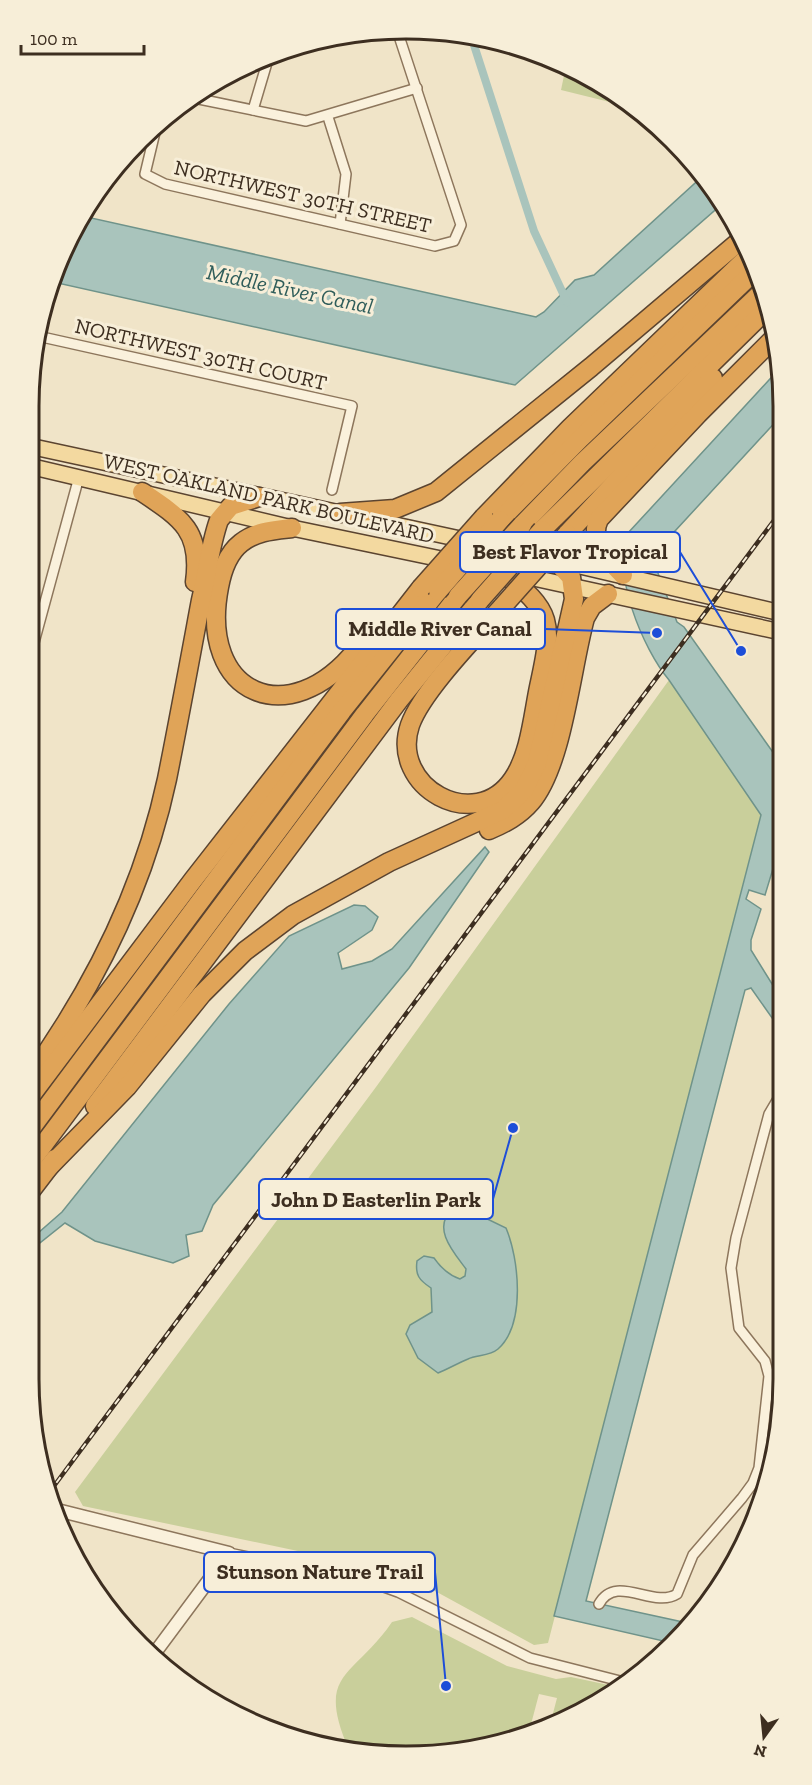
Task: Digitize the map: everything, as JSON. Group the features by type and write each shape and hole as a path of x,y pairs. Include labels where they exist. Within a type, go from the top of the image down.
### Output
{"highway":[{"path":"340,513 394,509 436,492 591,367 735,245"},
{"path":"39,1084 193,880 430,589 577,421 743,262"},
{"path":"492,519 560,459 749,276"},
{"path":"39,1149 364,714 458,596 582,463 756,297"},
{"path":"39,1179 411,684 480,600 542,530 761,315"},
{"path":"500,571 521,586 526,590 541,608 548,630 546,655 524,753 514,778 506,788 490,798 472,803 453,802 432,793 417,778 408,756 408,733 414,715 503,606 521,586 567,534 725,365 761,316"},
{"path":"623,575 596,541 599,519 768,344"},
{"path":"142,492 176,515 190,531 194,542 197,568 188,663"},
{"path":"39,1061 87,986 132,892 165,788 215,530 224,512 236,504 259,497"},
{"path":"292,528 264,532 243,542 230,556 220,580 216,615 221,649 235,676 256,692 283,696 317,686 338,671 366,638 430,589"},
{"path":"47,1169 127,1087 201,994 232,962 280,924 389,862 502,810 524,790 539,755 574,604 574,587 568,572 555,560"},
{"path":"39,1116 335,721 430,589"},
{"path":"332,894 497,827 518,815 528,805 540,789 549,769 587,614 595,603 613,595"},
{"path":"150,1002 238,915"},
{"path":"39,1089 48,1073"}],"main road":[{"name":"WEST OAKLAND PARK BOULEVARD","path":"39,448 623,575 773,611"},
{"path":"79,477 91,468 108,464"},
{"name":"WEST OAKLAND PARK BOULEVARD","path":"39,468 292,528 773,630"}],"street":[{"path":"204,100 306,122 328,117 417,88 400,39"},
{"path":"253,110 266,67"},
{"name":"NORTHWEST 30TH STREET","path":"153,140 145,174 165,184 435,246 454,241 461,225 417,88"},
{"path":"328,117 346,174 340,224"},
{"name":"NORTHWEST 30TH COURT","path":"45,338 352,406 332,490"},
{"path":"39,621 79,477"},
{"path":"603,1605 610,1594 624,1591 666,1599 677,1594 693,1555 742,1498 759,1468 769,1376 765,1361 739,1329 731,1268 736,1238 769,1114 773,1107"},
{"path":"64,1512 229,1553 373,1583 398,1592 530,1658 616,1680"},
{"path":"158,1649 229,1553"}],"green space":[{"path":"564,75 612,103 561,90"},
{"path":"669,680 761,815 548,1643 534,1645 424,1585 369,1566 83,1506 75,1492 376,1087"},
{"path":"412,1617 507,1666 556,1679 571,1677 608,1685 590,1697 553,1715 557,1698 539,1694 531,1724 478,1739 406,1746 346,1741 339,1724 336,1705 337,1690 343,1678 378,1641 392,1622"}],"water":[{"path":"696,182 716,210 515,385 60,284 91,218 536,317 544,312 575,280 594,275"},
{"path":"772,377 773,425 664,543 656,568 677,622 684,627 773,752 773,869 765,895 749,890 746,899 761,909 751,940 751,950 773,985 773,1019 751,988 745,990 586,1601 681,1622 664,1641 554,1616 761,815 649,650 632,610 627,589 624,550 628,533"},
{"path":"485,847 489,852 409,968 213,1205 202,1231 186,1235 189,1256 173,1263 95,1241 65,1223 39,1244 39,1232 62,1212 229,1004 289,936 354,905 365,906 378,917 372,930 338,953 342,969 372,961 392,949"},
{"path":"452,1210 475,1213 506,1228 517,1273 516,1308 507,1338 498,1349 468,1359 438,1373 418,1358 406,1334 410,1325 432,1312 431,1288 419,1277 417,1261 424,1256 434,1258 452,1275 460,1279 465,1276 466,1269 451,1248 444,1233 446,1217"}],"waterway":[{"path":"474,45 534,231 567,302"}],"railway":[{"path":"55,1485 773,522"}],"place":[{"name":"Middle River Canal","path":"657,633"},
{"name":"Best Flavor Tropical","path":"741,651"},
{"name":"John D Easterlin Park","path":"513,1128"},
{"name":"Stunson Nature Trail","path":"446,1686"}]}
